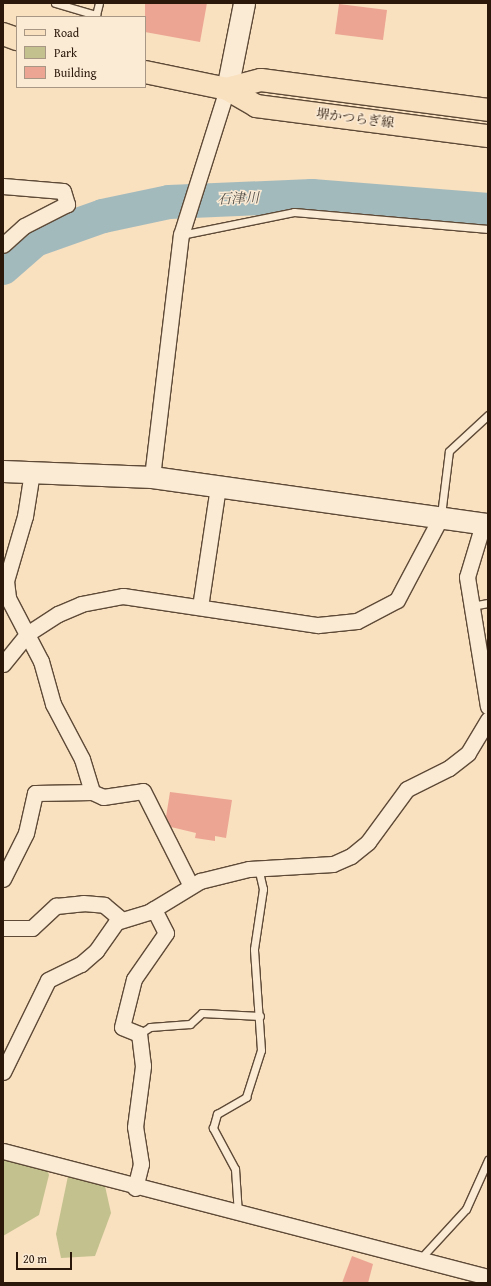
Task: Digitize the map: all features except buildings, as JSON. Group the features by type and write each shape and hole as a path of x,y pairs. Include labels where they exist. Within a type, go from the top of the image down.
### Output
{"main road":[{"path":"3,34 16,39"},
{"name":"堺かつらぎ線","path":"146,72 227,89 256,106 488,136"},
{"name":"堺かつらぎ線","path":"227,89 261,80 488,110"}],"street":[{"path":"152,477 184,228 227,89 244,3"},
{"path":"3,186 63,191 68,204 24,226 3,245"},
{"path":"3,471 152,477 486,524 467,577 488,706"},
{"path":"32,472 25,516 6,581 8,598 41,661 53,704 82,759 92,792"},
{"path":"200,607 218,486"},
{"path":"3,664 27,634 81,604 123,596 318,624 357,621 397,600 441,517"},
{"path":"3,1072 48,980 81,964 96,951 116,922 154,909 191,886 258,868 333,864 351,856 368,842 407,789 449,768 468,753 488,720"},
{"path":"3,879 26,833 35,793 92,792 103,797 143,791 191,886"},
{"path":"3,928 32,928 56,906 83,903 104,905 122,920"},
{"path":"135,1188 141,1164 135,1127 143,1066 139,1034 122,1027 134,979 166,933 154,909"},
{"path":"3,1151 135,1188 488,1277"}],"lane":[{"path":"55,3 96,15 99,3"},
{"path":"184,228 294,212 488,229"},
{"path":"441,517 449,451 488,415"},
{"path":"472,606 488,603"},
{"path":"238,1214 235,1169 213,1128 218,1114 246,1097 261,1050 260,1016 254,949 263,889 258,868"},
{"path":"139,1034 150,1027 190,1024 202,1013 260,1016"},
{"path":"419,1260 466,1209 488,1160"}],"green space":[{"path":"3,1155 47,1169 49,1175 39,1215 3,1236"},
{"path":"68,1176 105,1186 111,1213 95,1256 61,1258 56,1234"}],"waterway":[{"name":"石津川","path":"3,268 35,240 103,216 169,202 312,196 488,210"}]}
